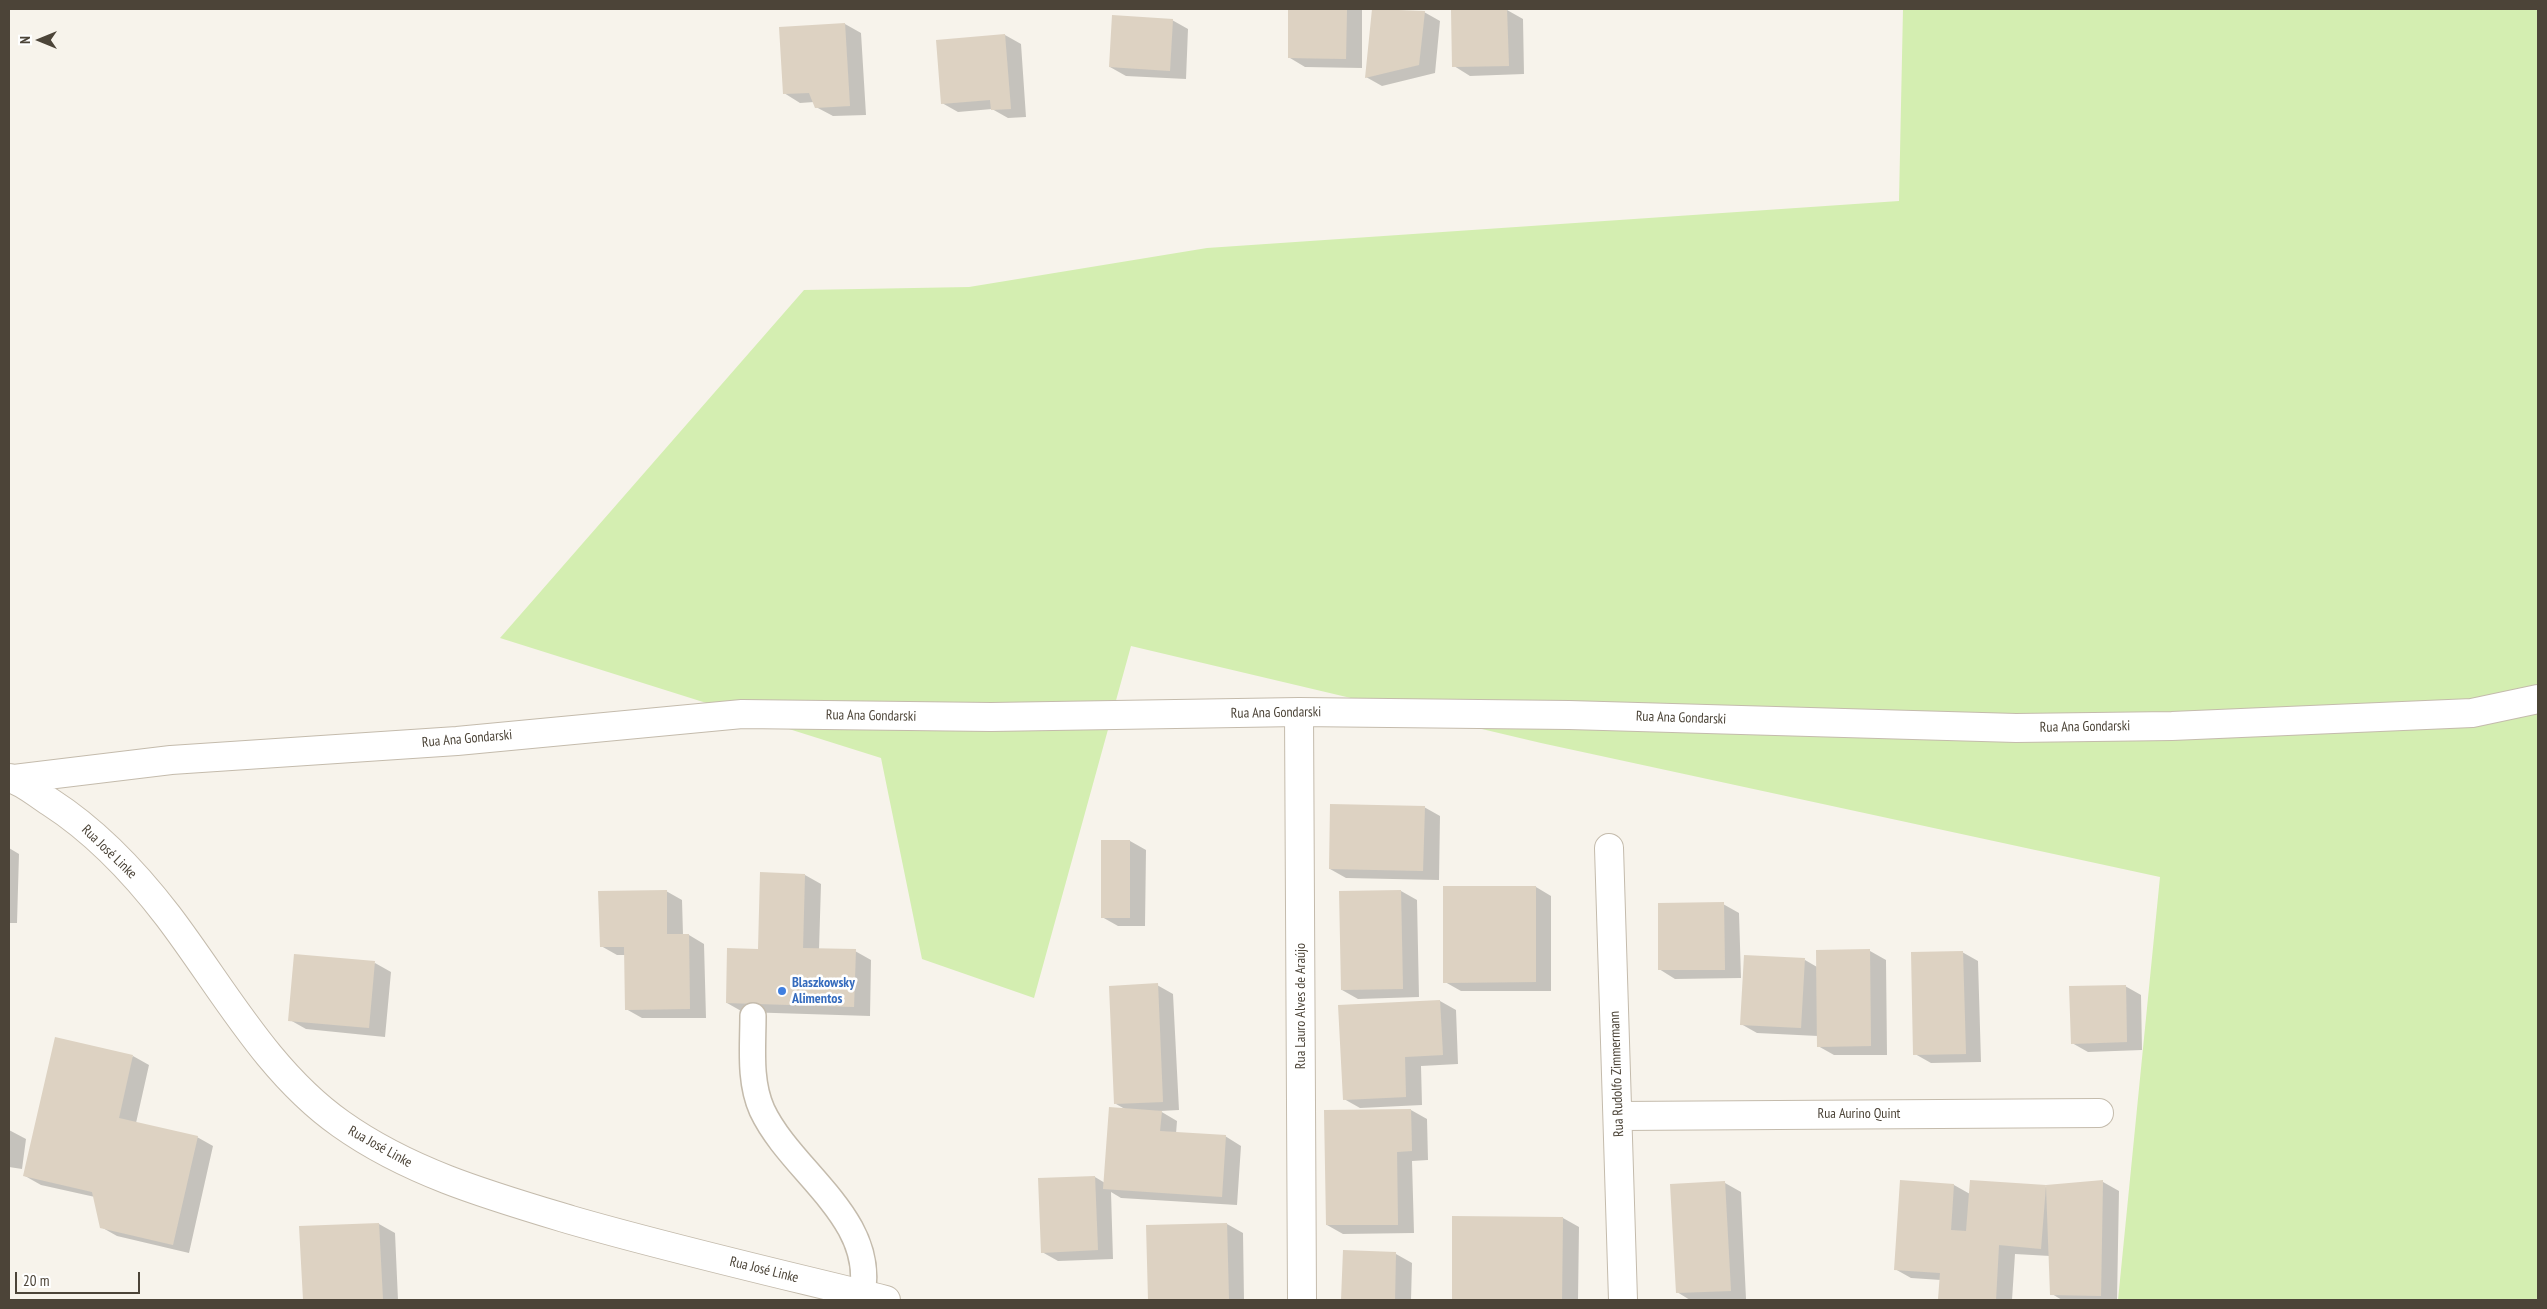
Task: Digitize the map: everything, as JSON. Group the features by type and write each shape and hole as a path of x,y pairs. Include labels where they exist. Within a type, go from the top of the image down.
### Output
{"street":[{"name":"Rua Ana Gondarski","path":"12,778 171,760 437,742 742,714 991,718 1299,712 1568,715 2016,728 2172,726 2472,713 2538,699"},
{"name":"Rua Lauro Alves de Araújo","path":"1299,712 1302,1300"},
{"name":"Rua José Linke","path":"12,778 66,812 103,844 137,878 167,915 251,1032 281,1069 309,1098 339,1123 369,1143 401,1161 446,1180 514,1203 612,1232 874,1297"},
{"name":"Rua Rudolfo Zimmermann","path":"1609,848 1619,1116 1623,1300"},
{"name":"Rua Aurino Quint","path":"1619,1116 2099,1113"}],"lane":[{"path":"753,1016 754,1086 762,1111 779,1138 853,1232 874,1297"}],"green space":[{"path":"1903,9 2538,9 2538,1300 2118,1300 2160,877 1541,743 1131,646 1034,998 922,959 881,758 500,638 804,290 969,287 1207,248 1899,201"}],"building":[{"path":"1288,9 1347,9 1346,59 1288,58"},
{"path":"1372,9 1425,11 1419,65 1365,78"},
{"path":"1507,9 1509,66 1452,67 1451,10"},
{"path":"1112,15 1173,19 1170,71 1109,67"},
{"path":"845,23 850,106 815,108 809,93 783,94 779,27"},
{"path":"1005,34 1011,109 991,110 990,100 941,104 936,40"},
{"path":"1330,804 1425,806 1423,871 1329,869"},
{"path":"1101,840 1130,840 1130,918 1101,918"},
{"path":"760,872 805,874 803,948 856,949 854,1007 726,1003 727,948 758,949"},
{"path":"1443,886 1536,886 1536,982 1443,983"},
{"path":"667,890 667,934 689,934 690,1009 625,1010 624,947 600,947 598,891"},
{"path":"1401,890 1403,989 1341,990 1339,891"},
{"path":"1724,902 1725,970 1658,970 1658,903"},
{"path":"1870,949 1871,1046 1817,1047 1816,950"},
{"path":"1963,951 1966,1054 1913,1055 1911,952"},
{"path":"294,954 375,961 369,1028 288,1021"},
{"path":"1744,955 1805,958 1801,1028 1740,1025"},
{"path":"1158,983 1163,1102 1114,1104 1109,986"},
{"path":"2126,985 2127,1042 2071,1044 2069,986"},
{"path":"1440,1000 1443,1055 1405,1057 1406,1097 1343,1100 1338,1005"},
{"path":"55,1037 133,1055 119,1118 198,1136 173,1245 100,1228 92,1192 23,1176"},
{"path":"1109,1107 1162,1111 1160,1131 1226,1135 1222,1197 1103,1189"},
{"path":"1411,1109 1412,1151 1397,1152 1398,1225 1326,1225 1324,1110"},
{"path":"1095,1176 1098,1250 1041,1253 1038,1178"},
{"path":"1900,1180 1954,1184 1951,1230 1966,1231 1970,1180 2046,1185 2041,1249 1999,1245 1996,1300 1938,1299 1940,1273 1894,1270"},
{"path":"2103,1180 2101,1296 2050,1295 2046,1185"},
{"path":"1725,1181 1731,1291 1676,1293 1670,1184"},
{"path":"1452,1216 1563,1217 1562,1300 1452,1300"},
{"path":"379,1223 383,1300 303,1300 299,1226"},
{"path":"1227,1223 1229,1300 1148,1300 1146,1225"},
{"path":"1343,1250 1396,1252 1395,1300 1341,1300"}],"place":[{"name":"Blaszkowsky Alimentos","path":"782,991"}]}
